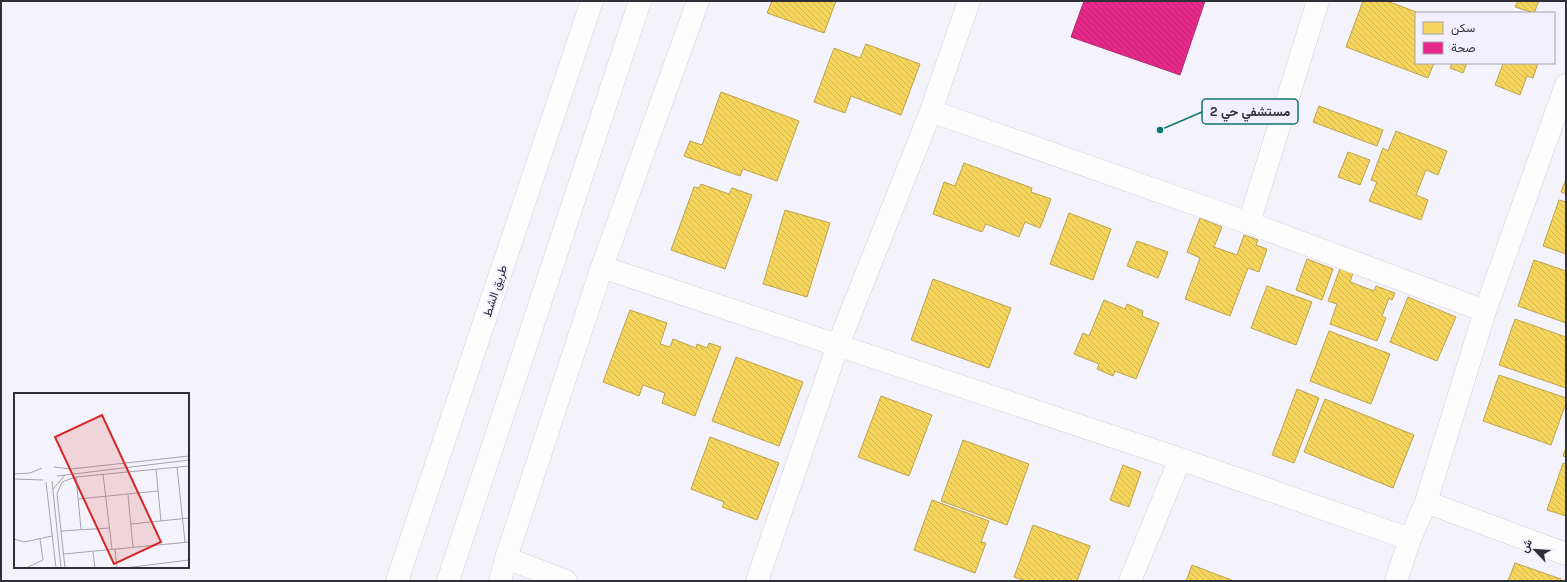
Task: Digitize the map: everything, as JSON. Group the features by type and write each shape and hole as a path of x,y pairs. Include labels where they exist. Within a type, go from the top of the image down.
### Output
{"street":[{"name":"طريق الشط","path":"397,581 592,1"},
{"path":"448,581 640,1"},
{"path":"500,581 506,558 602,267 698,1"},
{"path":"757,581 838,345 931,111 969,1"},
{"path":"1249,222 1318,1"},
{"path":"1396,581 1410,538 1426,502 1485,311 1566,85"},
{"path":"931,111 1249,222 1485,311"},
{"path":"602,267 1180,459 1410,538"},
{"path":"1130,581 1180,459"},
{"path":"1426,502 1566,554"},
{"path":"506,558 566,581"}],"building: سكن":[{"path":"772,1 836,1 824,33 767,13"},
{"path":"1363,1 1387,1 1416,12 1415,12 1415,64 1434,64 1428,78 1346,47"},
{"path":"1518,1 1539,1 1534,12 1515,7"},
{"path":"866,44 920,64 901,115 851,96 845,113 814,102 834,48 860,58"},
{"path":"1452,64 1467,64 1463,73 1450,68"},
{"path":"1503,64 1538,64 1533,78 1527,76 1520,95 1495,85"},
{"path":"721,92 799,121 777,181 743,169 740,176 684,156 690,141 702,145"},
{"path":"1319,106 1383,130 1377,146 1313,122"},
{"path":"1396,131 1447,151 1438,175 1426,170 1416,195 1428,200 1421,220 1369,201 1377,182 1371,180 1383,148 1388,151"},
{"path":"1348,152 1370,160 1360,185 1338,177"},
{"path":"964,163 1032,188 1031,192 1051,199 1040,228 1025,222 1019,237 986,224 982,232 933,214 944,182 955,186"},
{"path":"1566,179 1566,194 1561,192"},
{"path":"701,184 729,194 732,188 752,195 725,269 671,250 694,187 699,188"},
{"path":"1559,200 1566,202 1566,254 1543,246"},
{"path":"785,210 830,223 807,297 763,284"},
{"path":"1069,213 1111,229 1093,280 1050,264"},
{"path":"1200,218 1222,227 1214,247 1237,255 1244,235 1258,240 1256,245 1267,249 1259,272 1248,268 1230,316 1185,299 1200,258 1187,252"},
{"path":"1137,241 1168,252 1158,278 1127,266"},
{"path":"1307,259 1333,269 1322,300 1296,290"},
{"path":"1534,260 1566,271 1566,323 1518,306"},
{"path":"1341,266 1354,270 1350,282 1374,291 1376,286 1395,293 1392,300 1389,298 1382,316 1386,318 1377,341 1330,324 1337,304 1328,301"},
{"path":"933,279 1011,308 989,368 911,340"},
{"path":"1267,286 1312,302 1296,345 1251,328"},
{"path":"1408,297 1456,317 1437,361 1390,342"},
{"path":"1104,300 1125,309 1127,304 1143,311 1142,316 1159,323 1136,379 1115,371 1113,376 1097,369 1099,364 1074,354 1083,333 1089,336"},
{"path":"630,310 667,323 660,344 670,347 673,339 696,348 697,344 707,348 709,343 721,347 695,416 662,403 665,393 643,385 639,396 603,382"},
{"path":"1515,319 1566,337 1566,388 1499,365"},
{"path":"1329,331 1390,354 1371,404 1310,381"},
{"path":"736,357 803,382 779,446 712,421"},
{"path":"1499,375 1566,398 1566,403 1551,445 1483,421"},
{"path":"1297,389 1319,398 1294,463 1272,455"},
{"path":"881,396 932,415 909,476 858,457"},
{"path":"1325,399 1414,435 1393,488 1304,452"},
{"path":"710,437 779,463 757,520 722,507 724,502 691,489"},
{"path":"963,440 1029,464 1007,525 941,501"},
{"path":"1566,447 1566,457 1563,456"},
{"path":"1563,463 1566,464 1566,516 1547,510"},
{"path":"1123,465 1141,472 1129,507 1110,500"},
{"path":"932,500 989,521 981,542 986,543 975,573 914,550"},
{"path":"1033,525 1090,546 1077,581 1025,581 1014,577"},
{"path":"1515,563 1561,579 1560,581 1508,581"},
{"path":"1192,565 1234,581 1186,581"}],"building: صحة":[{"path":"1084,1 1205,1 1180,75 1071,37"}],"place":[{"name":"مستشفي حي 2","path":"1160,130"}]}
